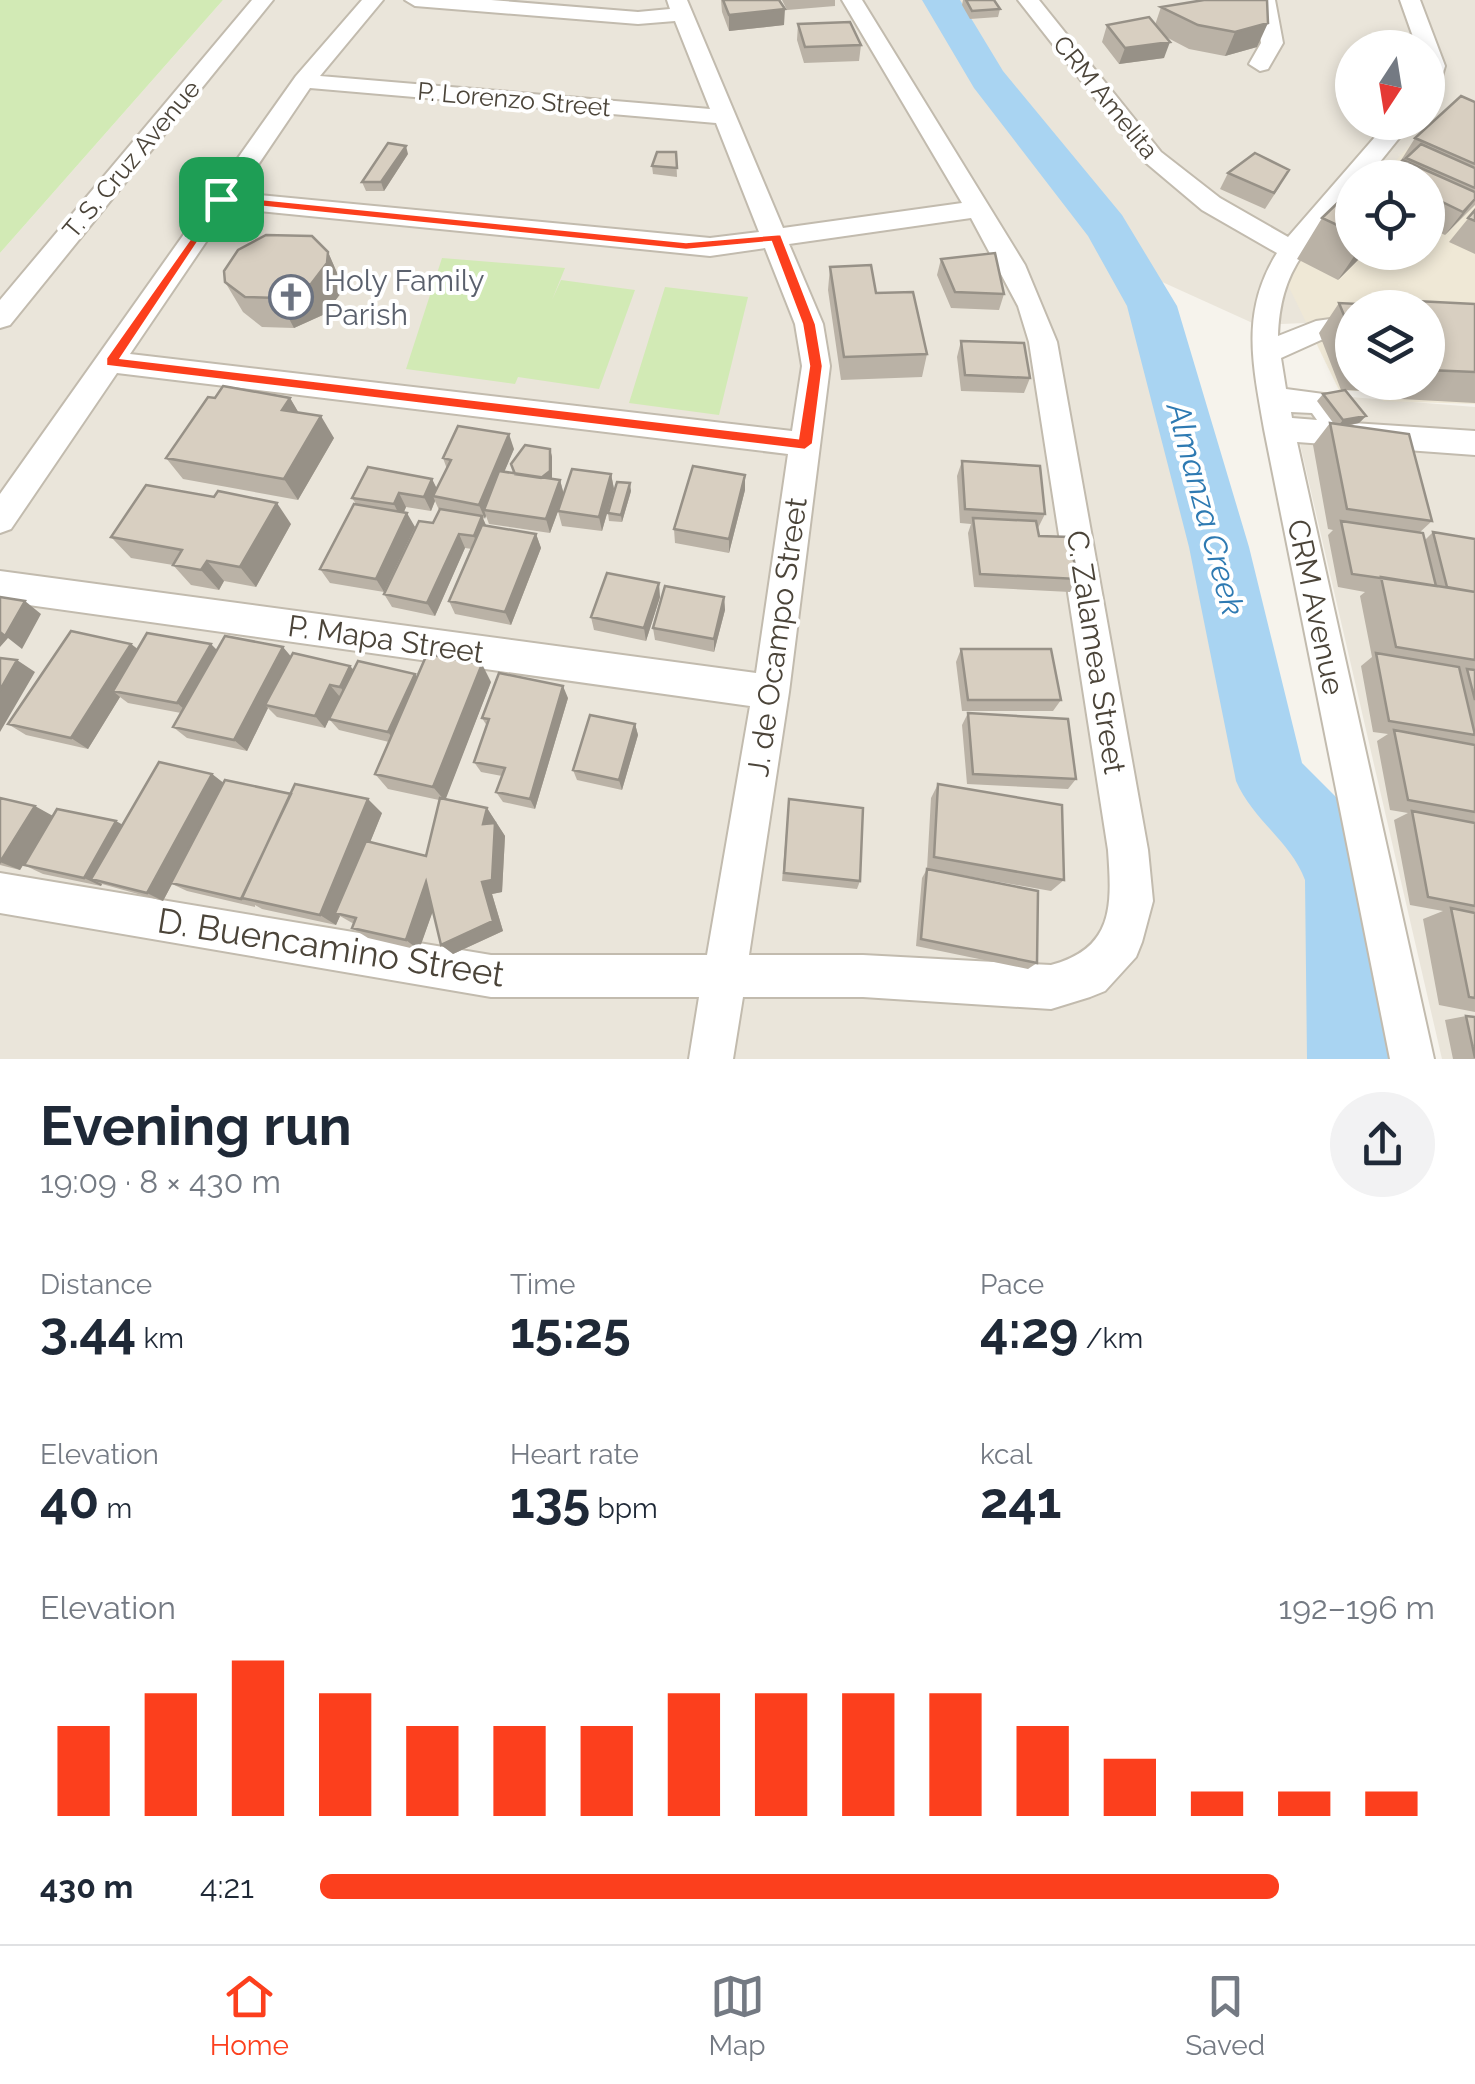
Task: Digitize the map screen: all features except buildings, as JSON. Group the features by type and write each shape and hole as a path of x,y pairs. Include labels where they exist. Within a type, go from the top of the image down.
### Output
{"street":[{"name":"T. S. Cruz Avenue","path":"0,318 264,0"},
{"path":"0,520 304,81 373,0"},
{"path":"414,0 638,18 679,7"},
{"name":"C. Zalamea Street","path":"724,974 1051,987 1090,976 1121,942 1132,901 1128,850 1043,342 1032,306 852,0"},
{"name":"CRM Amelita","path":"1029,0 1153,158 1211,204 1292,250"},
{"path":"1260,64 1272,43 1265,0"},
{"path":"1410,0 1421,30"},
{"name":"J. de Ocampo Street","path":"679,7 776,237 809,324 816,366 771,692 711,1059"},
{"name":"P. Lorenzo Street","path":"304,81 724,117"},
{"name":"CRM Avenue","path":"1368,160 1386,140"},
{"path":"221,199 686,246 978,209"},
{"name":"CRM Avenue","path":"1335,199 1292,250 1269,289 1264,324 1266,354 1412,1059"},
{"path":"1266,354 1316,331 1335,328"},
{"path":"111,362 805,444"},
{"path":"1276,414 1344,434 1475,444"},
{"name":"P. Mapa Street","path":"0,586 771,692"},
{"name":"D. Buencamino Street","path":"0,893 491,976 724,974"}],"shaded area":[{"path":"223,0 935,0 981,76 1064,182 1131,275 1147,305 1177,414 1262,782 1313,840 1332,881 1336,1059 0,1059 0,253"},
{"path":"945,0 1475,0 1475,323 1445,313 1445,290 1335,290 1335,318 1328,322 1257,325 1149,276 991,77"},
{"path":"1445,116 1475,135 1475,404 1382,400 1445,400 1445,290 1335,290 1335,382 1284,277 1335,224 1335,270 1445,270 1445,160 1396,160 1415,140 1445,140"},
{"path":"1288,392 1335,396 1335,400 1475,407 1475,1059 1442,1059"}],"green space":[{"path":"0,0 223,0 0,253"},
{"path":"442,258 565,268 552,300 561,280 635,290 599,389 518,377 515,384 406,369"},
{"path":"665,287 748,297 719,415 629,403"}],"waterway":[{"name":"Almanza Creek","path":"941,0 989,79 1105,226 1131,264 1152,306 1219,547 1271,781 1327,840 1342,880 1348,1059"}],"place":[{"name":"Holy Family Parish","path":"291,297"}],"route":[{"path":"221,199 686,246 776,237 809,324 816,366 805,444 111,362 221,199"}]}
